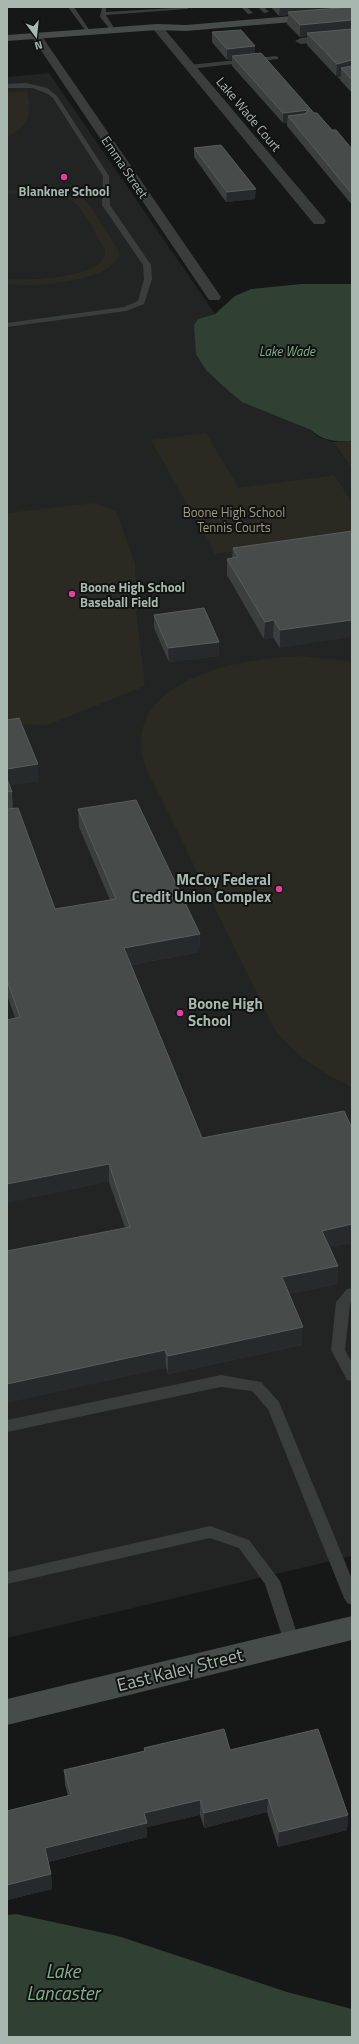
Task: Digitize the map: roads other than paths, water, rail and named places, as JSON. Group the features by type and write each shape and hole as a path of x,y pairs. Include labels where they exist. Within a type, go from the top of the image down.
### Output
{"street":[{"path":"157,27 179,21 247,10 321,7"},
{"path":"7,42 157,27 186,28 352,14"},
{"name":"Lake Wade Court","path":"157,27 319,221"},
{"path":"301,41 352,36"},
{"path":"7,38 37,38"},
{"name":"Emma Street","path":"37,38 214,297"},
{"name":"East Kaley Street","path":"7,1712 352,1628"}],"lane":[{"path":"71,7 90,33"},
{"path":"104,7 103,17 114,31"},
{"path":"103,14 187,7"},
{"path":"189,67 276,58"},
{"path":"340,77 352,76"},
{"path":"7,86 30,85 49,91 55,97 106,176 106,205 147,265 148,279 141,302 126,309 7,325"},
{"path":"352,1293 343,1302 338,1350 352,1376"},
{"path":"7,1426 222,1381 256,1386 274,1406 352,1598"},
{"path":"7,1578 210,1532 244,1544 272,1581 292,1643"}],"water":[{"name":"Lake Wade","path":"301,284 352,284 352,441 335,441 325,439 311,430 242,402 206,370 196,354 194,325 198,319 215,314 235,296 251,289"},
{"name":"Lake Lancaster","path":"16,1914 118,1936 287,1992 352,2009 352,2037 7,2037 7,1915"}],"place":[{"name":"Blankner School","path":"64,177"},
{"name":"Boone High School Baseball Field","path":"72,594"},
{"name":"McCoy Federal Credit Union Complex","path":"279,889"},
{"name":"Boone High School","path":"180,1013"}],"park label":[{"name":"Boone High School Tennis Courts","path":"234,520"}]}
